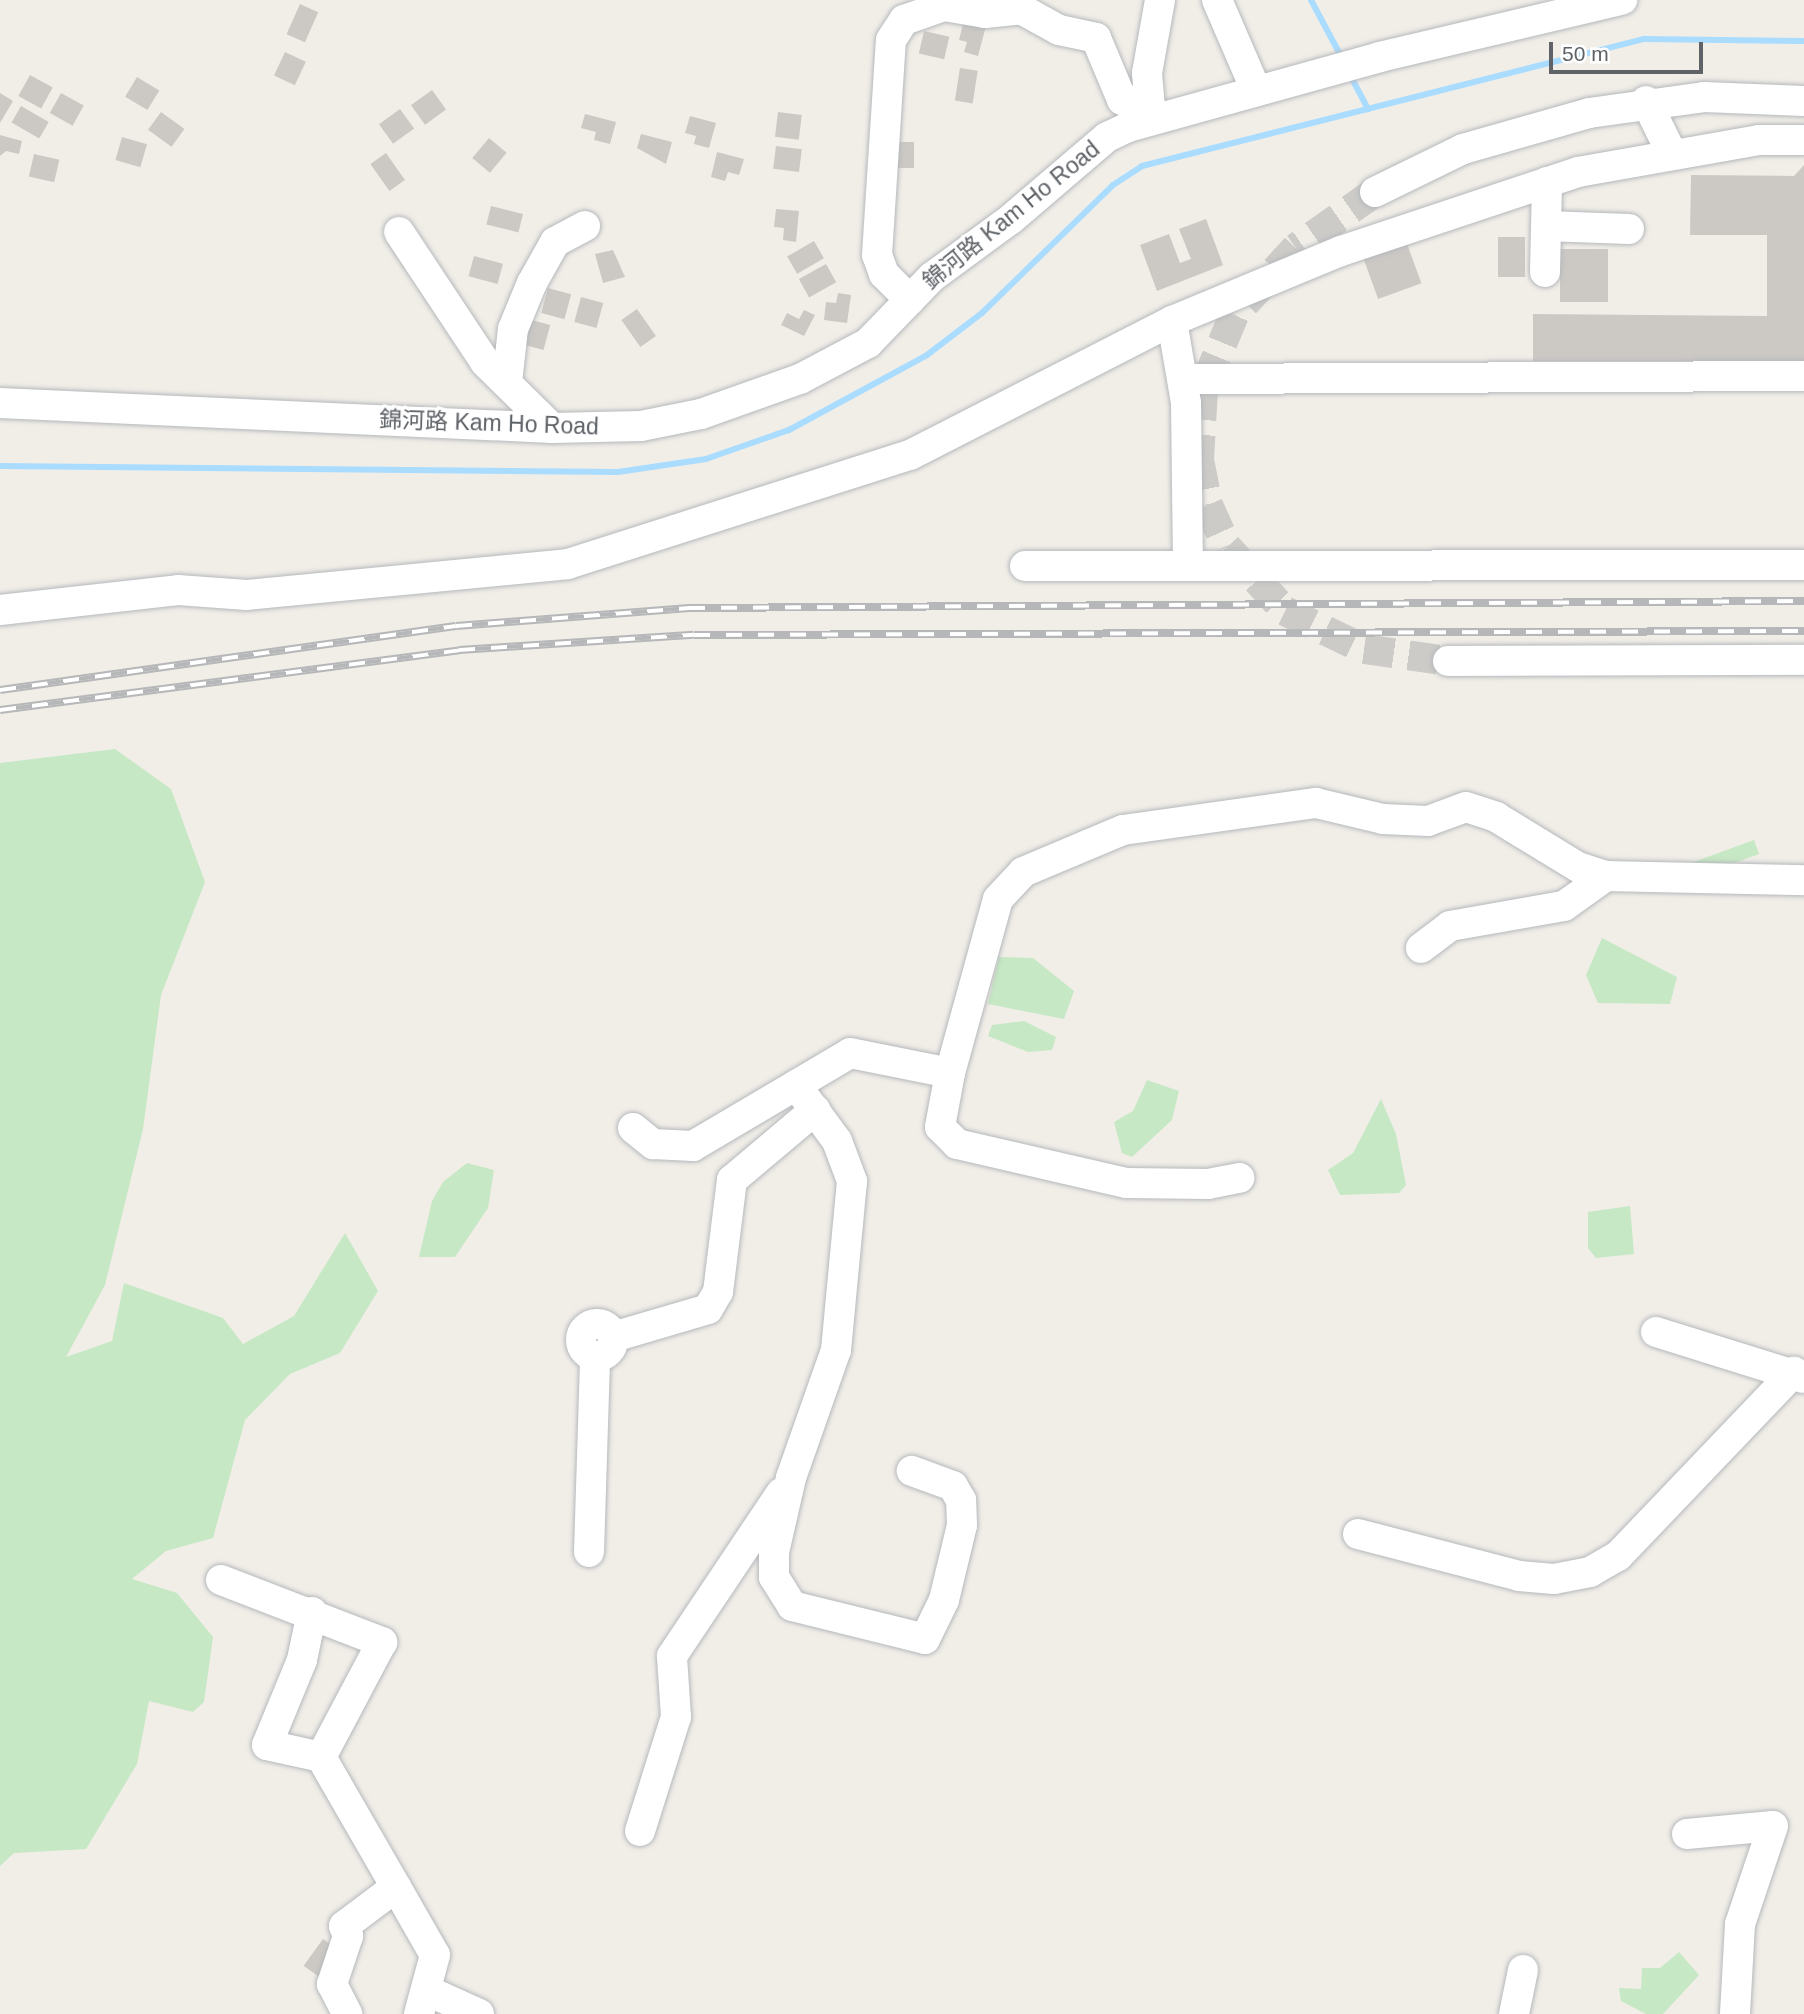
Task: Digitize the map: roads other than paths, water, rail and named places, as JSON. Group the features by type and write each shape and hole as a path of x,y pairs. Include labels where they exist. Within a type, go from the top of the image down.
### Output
{"street":[{"path":"910,300 884,274 877,255 891,40 904,20 944,6 985,13 1021,9 1059,30 1096,38 1122,100 1149,110 1147,73 1160,0"},
{"path":"1217,0 1255,90"},
{"name":"錦河路 Kam Ho Road","path":"0,403 552,428 641,426 759,395 845,358 868,343 910,300 1107,137 1149,110 1255,90 1380,57 1622,0"},
{"path":"1759,140 1777,119 1766,98"},
{"path":"1375,192 1430,162 1501,135 1646,101 1766,98 1804,101"},
{"path":"1646,101 1672,154"},
{"path":"0,610 178,590 247,595 568,564 910,455 1172,320 1341,251 1547,183 1672,154 1759,140 1804,140"},
{"path":"1545,272 1547,183"},
{"path":"507,383 513,329 532,283 555,242 585,226"},
{"path":"1546,226 1629,229"},
{"path":"399,232 485,362 552,428"},
{"path":"1172,320 1184,379 1188,566"},
{"path":"1184,379 1804,376"},
{"path":"1024,566 1804,565"},
{"path":"1448,661 1804,660"},
{"path":"1239,1178 1208,1184 1126,1183 957,1144 940,1127 950,1073 998,899 1023,872 1123,831 1251,810 1316,803 1383,819 1428,821 1466,807 1496,817 1578,867 1606,876 1804,880"},
{"path":"1421,948 1450,926 1564,906 1606,876"},
{"path":"633,1128 653,1144 693,1146 850,1052 950,1073"},
{"path":"796,1084 837,1141 852,1181 846,1279 836,1350 791,1478 774,1577 792,1606 925,1639 944,1600 962,1525 961,1500 953,1486 912,1471"},
{"path":"589,1552 604,1347 708,1309 718,1292 732,1180 815,1110"},
{"path":"1358,1534 1519,1576 1554,1579 1590,1572 1618,1556 1799,1375 1656,1332"},
{"path":"639,1830 676,1717 672,1656 791,1478"},
{"path":"221,1580 312,1612 382,1642 321,1757"},
{"path":"312,1612 302,1660 267,1745 321,1757 435,1955 424,2003 479,2014"},
{"path":"1687,1834 1773,1826 1740,1924 1735,2014"},
{"path":"347,2014 332,1984 348,1936 344,1926 396,1887"},
{"path":"1514,2014 1523,1970"}],"waterway":[{"path":"1311,0 1343,60"},
{"path":"0,466 618,472 706,459 789,430 927,355 982,313 1113,185 1142,166 1644,39 1804,41"},
{"path":"1349,73 1368,109"}],"tunnel":[{"path":"1375,192 1296,248 1234,315 1203,390 1199,460 1208,505 1227,547 1285,611 1364,649 1448,661"}],"railway":[{"path":"0,690 456,626 689,608 1804,601"},
{"path":"0,710 459,650 694,635 1804,631"}]}
